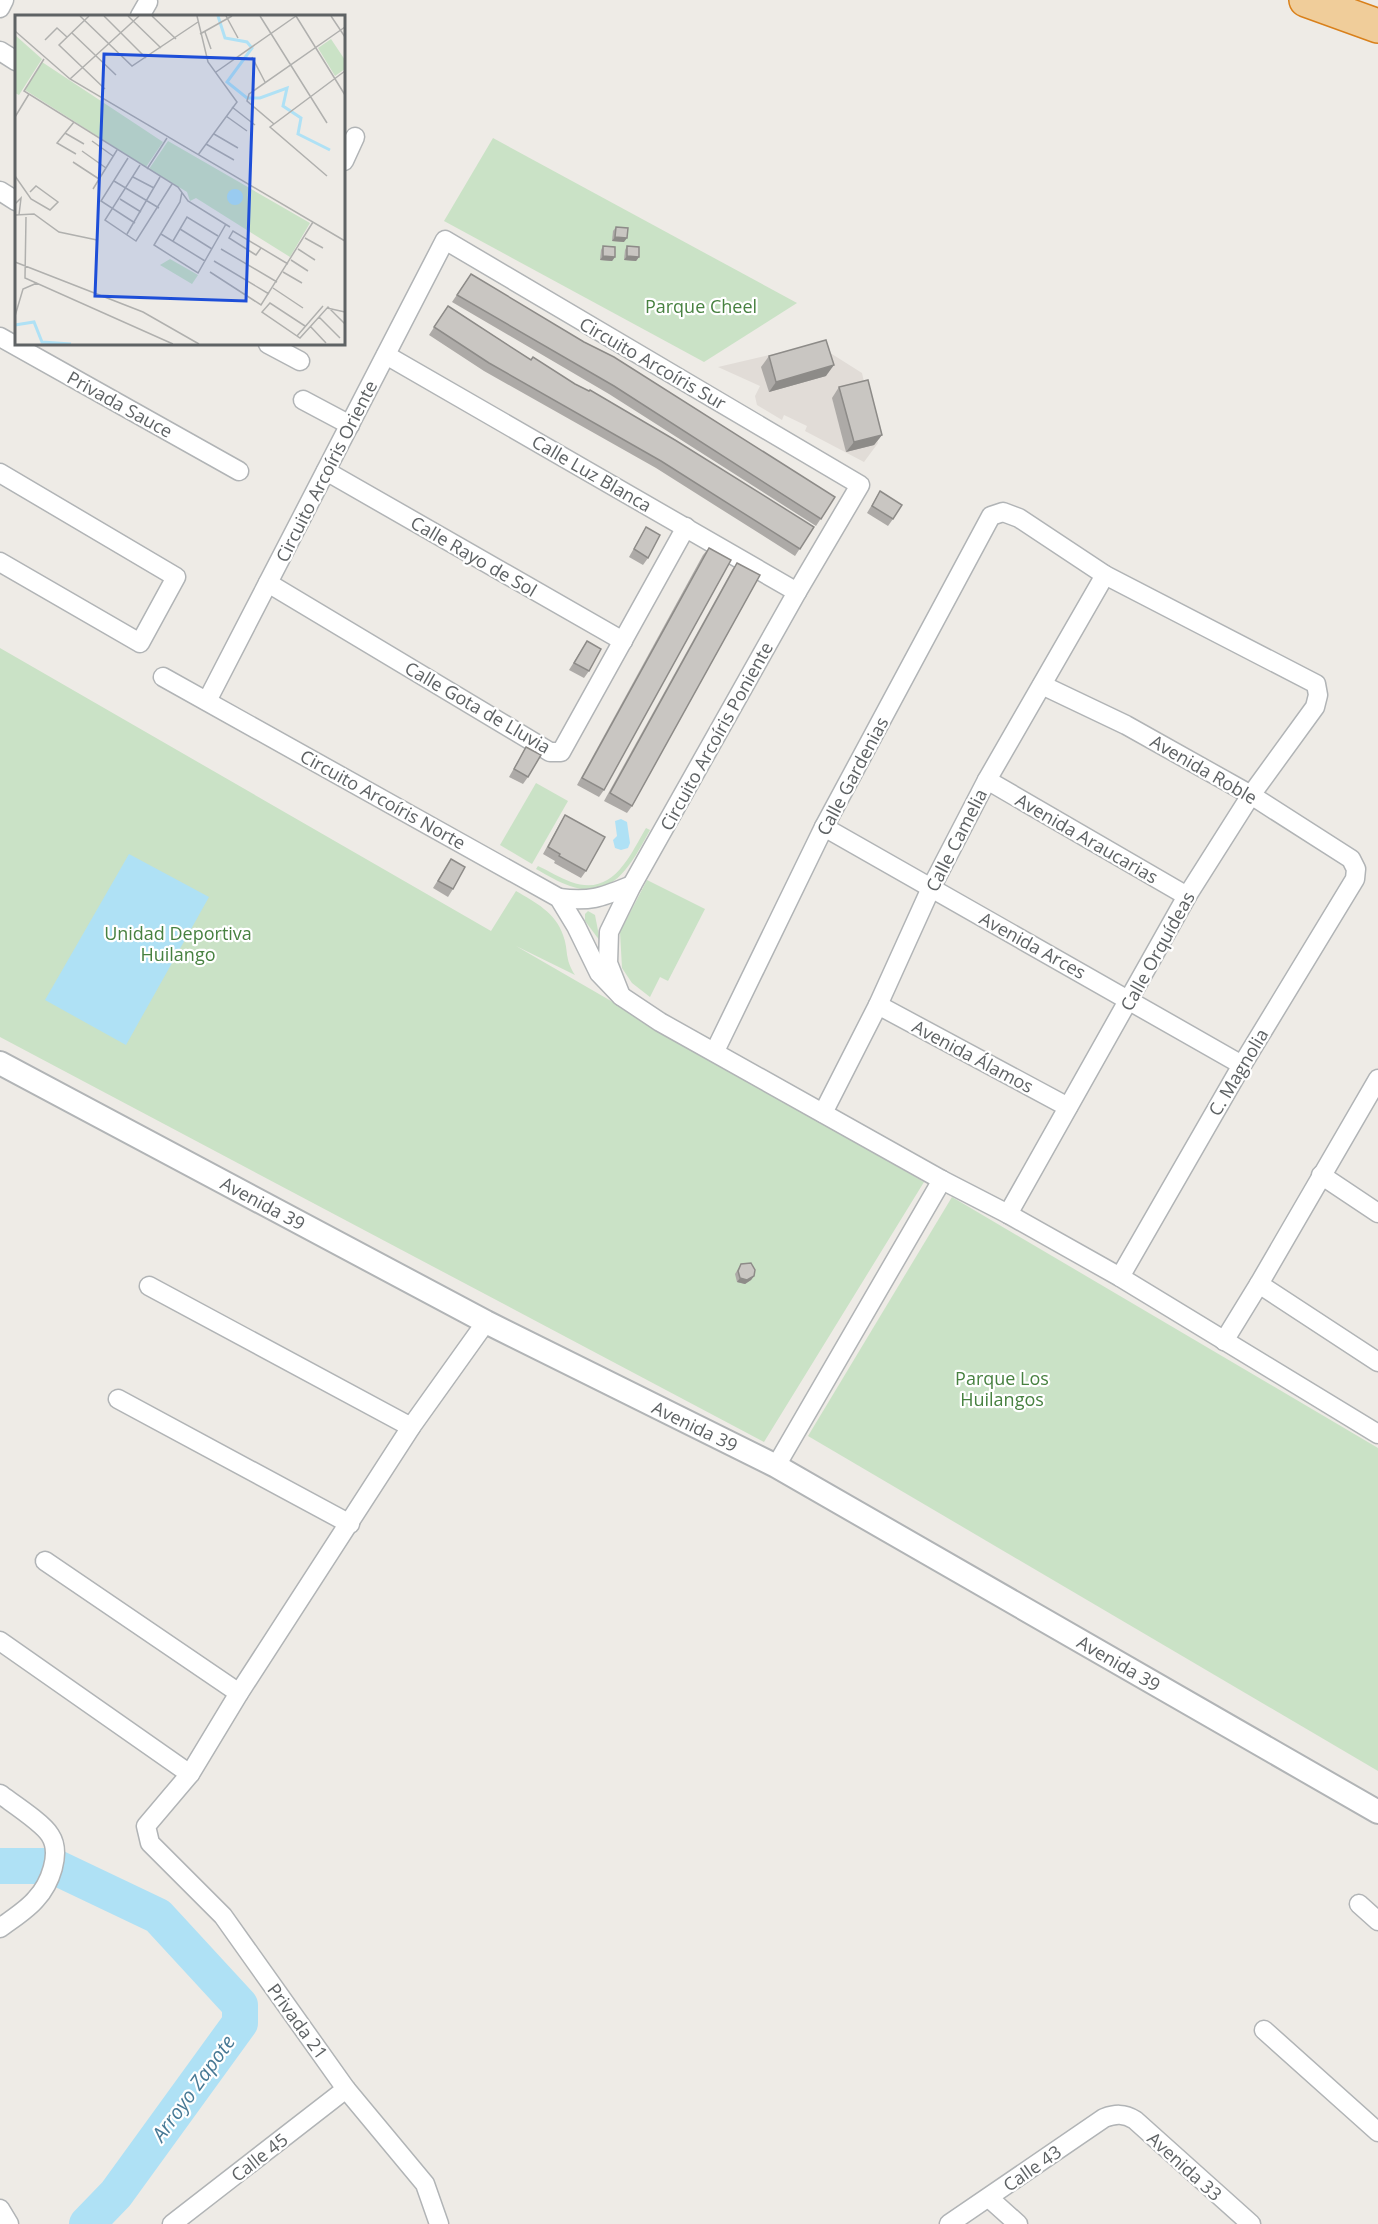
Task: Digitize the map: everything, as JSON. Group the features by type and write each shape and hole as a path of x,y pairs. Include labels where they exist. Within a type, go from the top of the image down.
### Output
{"highway":[{"path":"1306,0 1378,26"}],"street":[{"path":"0,8 4,0"},
{"path":"0,51 15,60"},
{"path":"345,159 355,137"},
{"path":"0,191 15,200"},
{"name":"Circuito Arcoíris Oriente","path":"207,701 445,240"},
{"name":"Circuito Arcoíris Sur","path":"445,240 861,485"},
{"name":"Privada Sauce","path":"0,337 239,471"},
{"path":"270,345 300,361"},
{"name":"Calle Luz Blanca","path":"386,355 797,592"},
{"path":"303,400 350,425"},
{"name":"Calle Rayo de Sol","path":"326,471 622,640"},
{"path":"0,473 176,577 140,643 0,562"},
{"name":"Circuito Arcoíris Poniente","path":"621,996 608,963 609,932 632,885 797,592 861,485"},
{"name":"Calle Gardenias","path":"715,1051 824,826 991,516 1003,512 1019,518 1106,575"},
{"name":"Calle Gota de Lluvia","path":"268,583 550,752 561,752 686,527"},
{"name":"Calle Camelia","path":"823,1113 878,1005 931,888 987,780 1106,575"},
{"name":"Calle Orquídeas","path":"1008,1214 1188,896 1251,795 1315,707 1318,695 1316,684 1106,575"},
{"name":"Circuito Arcoíris Norte","path":"164,677 559,898 590,900 632,885"},
{"name":"Avenida Roble","path":"1042,685 1126,725 1251,795 1352,859 1356,869"},
{"name":"Avenida Araucarias","path":"987,780 1188,896"},
{"name":"Avenida Arces","path":"824,826 1242,1065"},
{"name":"C. Magnolia","path":"1120,1277 1242,1065 1355,879 1356,869"},
{"name":"Circuito Arcoíris Norte","path":"559,898 576,926 599,973 621,996"},
{"path":"621,996 660,1022 1120,1277 1378,1434"},
{"name":"Avenida Álamos","path":"878,1005 1068,1107"},
{"name":"Avenida 39","path":"0,1063 486,1322 776,1466 1378,1812"},
{"path":"1224,1341 1378,1078"},
{"path":"1321,1175 1378,1213"},
{"path":"776,1466 942,1180"},
{"path":"1259,1284 1378,1362"},
{"path":"149,1286 411,1427"},
{"path":"0,1641 190,1774 411,1427 486,1322"},
{"path":"117,1399 350,1524"},
{"path":"45,1560 239,1694"},
{"name":"Privada 21","path":"190,1774 146,1826 150,1843 223,1916 346,2089 425,2184 439,2224"},
{"path":"0,1794 50,1834 55,1847 53,1866 47,1883 36,1900 0,1928"},
{"path":"1359,1904 1378,1921"},
{"path":"1264,2030 1378,2132"},
{"name":"Calle 45","path":"172,2224 346,2089"},
{"name":"Calle 43","path":"949,2224 1104,2118 1116,2115"},
{"name":"Avenida 33","path":"1116,2115 1127,2115 1135,2120 1251,2224"},
{"path":"989,2198 1018,2224"},
{"path":"0,2209 9,2224"}],"shaded area":[{"path":"816,344 862,373 878,443 864,462 805,431 807,426 784,415 782,420 757,405 755,396 760,386 718,367"}],"green space":[{"name":"Parque Cheel","path":"493,138 797,303 704,362 444,221"},
{"name":"Unidad Deportiva Huilango","path":"0,648 491,931 516,891 523,895 550,914 560,927 569,964 575,975 516,946 924,1182 764,1442 0,1037"},
{"path":"536,783 568,801 532,864 500,845"},
{"path":"646,828 650,830 629,866 620,876 599,888 585,889 570,886 536,869 538,866 571,882 586,885 598,884 618,872"},
{"path":"647,880 705,909 668,981 660,977 650,997 632,983 622,968 620,932"},
{"path":"588,911 595,915 600,941 585,921 585,914"},
{"name":"Parque Los Huilangos","path":"952,1197 1378,1448 1378,1771 808,1436"}],"water":[{"path":"621,819 627,822 630,843 628,848 621,850 615,848 613,840 617,836 615,821"},
{"path":"129,854 209,897 126,1045 45,1000"}],"building":[{"path":"616,227 628,228 627,238 615,237"},
{"path":"603,246 615,247 615,257 603,256"},
{"path":"627,246 639,247 639,257 627,256"},
{"path":"471,274 584,342 614,357 835,497 821,519 614,386 457,295"},
{"path":"448,306 531,360 533,357 575,384 590,390 675,440 814,527 800,549 661,461 489,363 434,327"},
{"path":"826,340 834,365 776,382 769,356"},
{"path":"868,380 882,435 854,442 839,387"},
{"path":"880,491 902,505 893,519 872,506"},
{"path":"646,527 660,535 648,558 634,549"},
{"path":"709,548 731,560 604,790 582,778"},
{"path":"737,563 760,575 632,806 610,793"},
{"path":"587,641 601,649 589,671 574,663"},
{"path":"526,747 541,755 528,777 514,769"},
{"path":"565,815 605,837 586,871 548,847"},
{"path":"451,859 465,867 453,889 438,881"},
{"path":"751,1263 755,1270 754,1276 747,1280 740,1278 738,1271 741,1264"}],"waterway":[{"name":"Arroyo Zapote","path":"0,1866 53,1866 158,1916 240,2005 240,2023 116,2194 87,2224"}]}
